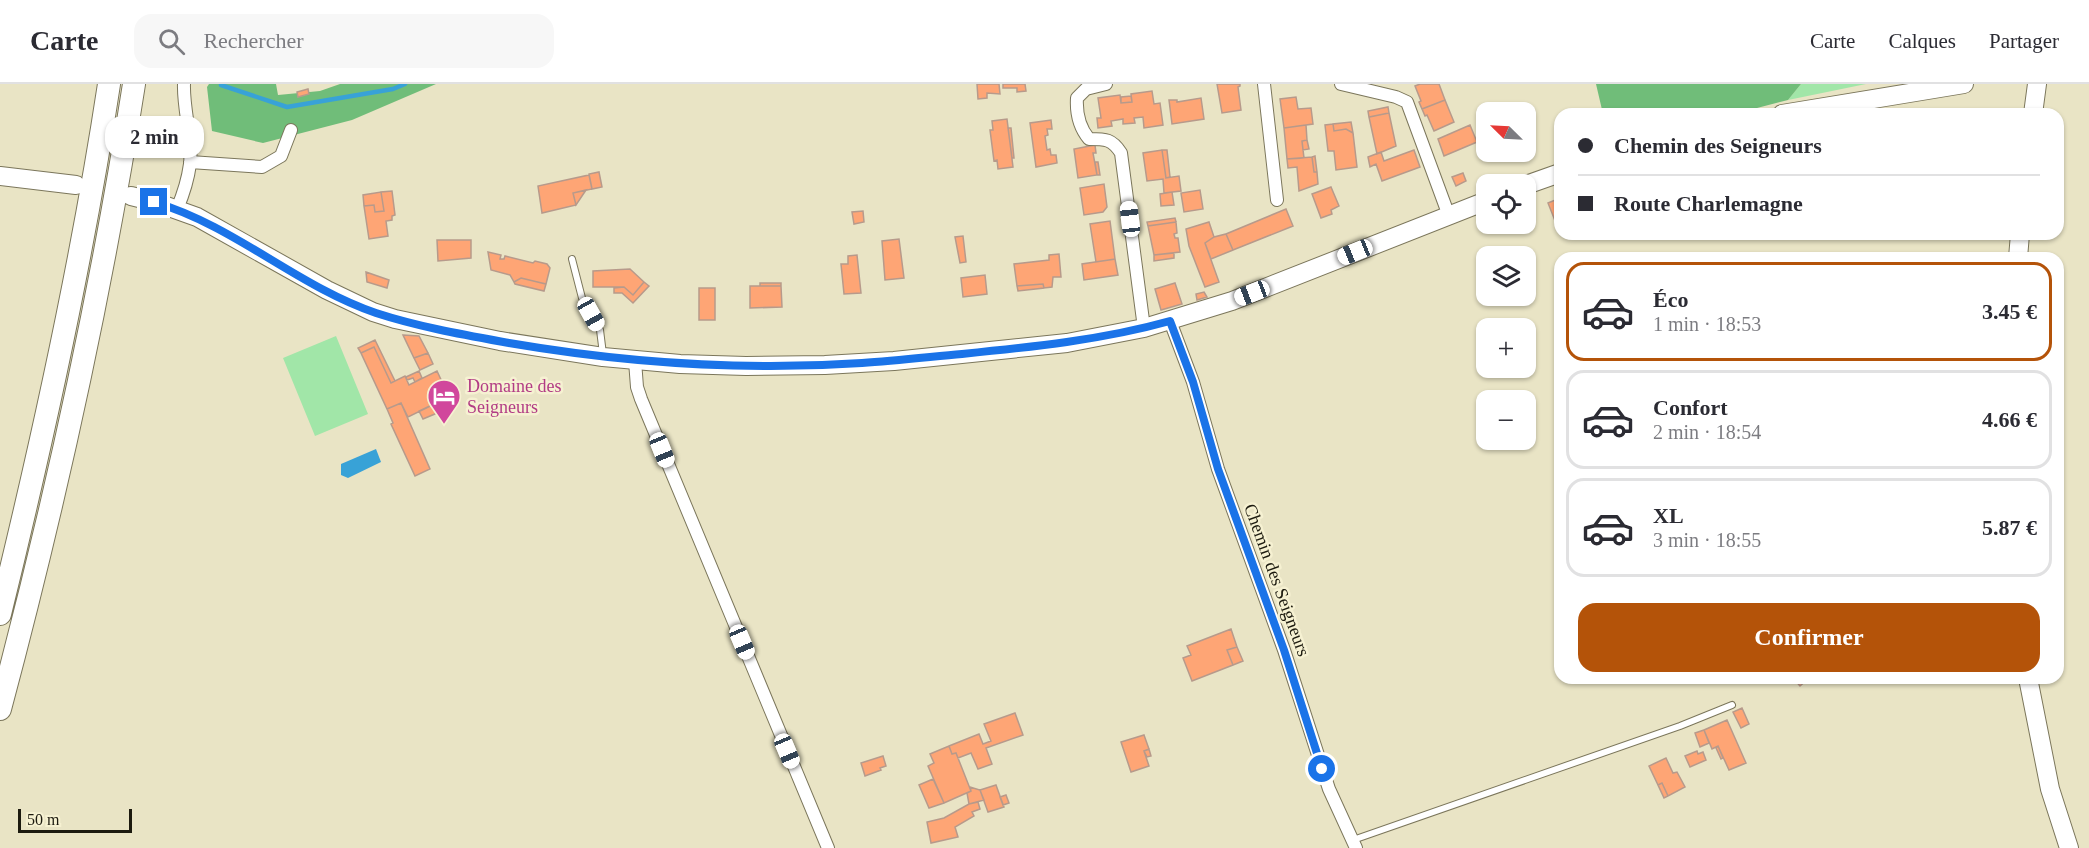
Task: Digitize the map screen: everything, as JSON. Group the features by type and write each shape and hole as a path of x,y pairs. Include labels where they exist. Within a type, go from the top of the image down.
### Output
{"highway":[{"path":"0,614 44,429 85,225 109,84"},
{"path":"0,710 67,441 108,241 134,84"}],"main road":[{"path":"1818,108 1964,84"},
{"path":"2034,108 2037,84"},
{"path":"1536,181 1554,175"},
{"path":"0,176 76,185"},
{"path":"131,196 177,209 221,229 327,290 373,312 450,332 603,357 635,361 723,365 860,364 1067,343 1144,328 1232,301 1476,205"},
{"path":"2029,684 2050,789 2069,848"}],"street":[{"path":"177,209 187,181 190,162 184,84"},
{"path":"1106,84 1086,89 1077,98 1076,109 1081,130 1089,139 1103,139 1114,143 1121,153 1144,328"},
{"path":"1264,84 1277,200"},
{"path":"1341,84 1396,97 1407,102 1449,216"},
{"path":"190,162 262,167 281,156 291,130"},
{"name":"Chemin des Seigneurs","path":"1170,321 1193,382 1218,469 1284,650 1329,789 1354,844"},
{"path":"635,361 637,387 641,399 828,848"}],"lane":[{"path":"572,259 582,298 600,330 603,357"},
{"path":"1354,844 1732,705"}],"green space":[{"path":"209,84 276,84 278,95 320,91 340,84 436,84 352,120 263,143 212,131 207,87"},
{"path":"1596,84 1801,84 1788,100 1757,108 1602,108"},
{"path":"1801,84 1866,84 1788,100"},
{"path":"336,336 368,414 315,436 283,358"}],"water":[{"path":"376,449 381,462 348,478 341,475 341,464"}],"building":[{"path":"977,84 999,84 1000,94 987,93 987,98 978,99"},
{"path":"1003,84 1025,84 1026,91 1017,92 1017,88 1003,88"},
{"path":"1217,84 1240,84 1238,87 1241,110 1222,113"},
{"path":"1439,84 1445,100 1422,109 1415,86"},
{"path":"308,89 309,94 298,97 297,92"},
{"path":"1152,91 1154,104 1160,103 1163,125 1144,128 1143,117 1134,118 1135,123 1123,124 1123,119 1111,121 1112,126 1098,128 1097,118 1101,118 1098,98 1120,95 1121,103 1132,102 1131,94"},
{"path":"1131,96 1132,102 1121,103 1121,97"},
{"path":"1296,97 1298,109 1311,108 1313,124 1284,128 1280,99"},
{"path":"1201,98 1204,119 1172,124 1169,100 1177,100 1177,102"},
{"path":"1445,100 1454,122 1434,131 1422,109"},
{"path":"1388,107 1389,113 1369,117 1368,111"},
{"path":"1389,113 1396,146 1377,154 1369,117"},
{"path":"1007,119 1013,167 998,169 997,160 994,161 990,130 993,130 992,121"},
{"path":"1051,120 1052,129 1047,129 1048,135 1045,136 1047,150 1050,149 1051,155 1056,155 1057,163 1036,167 1030,123"},
{"path":"1351,122 1353,133 1346,129 1334,131 1333,124"},
{"path":"1333,124 1334,131 1346,129 1353,133 1357,167 1336,170 1334,151 1328,151 1325,125"},
{"path":"1306,125 1307,140 1302,141 1304,158 1287,159 1284,128"},
{"path":"1470,125 1476,142 1444,156 1438,139"},
{"path":"1008,128 1011,128 1014,158 1012,158"},
{"path":"1307,140 1309,149 1303,150 1302,141"},
{"path":"1095,145 1096,153 1093,153 1097,175 1078,178 1074,149"},
{"path":"1162,150 1167,150 1170,177 1166,178"},
{"path":"1162,150 1166,178 1179,176 1181,191 1164,193 1163,179 1147,181 1143,153"},
{"path":"1414,150 1420,167 1382,181 1376,164 1370,167 1368,157 1381,152 1384,161"},
{"path":"1315,156 1317,172 1314,172 1312,157"},
{"path":"1312,157 1318,184 1299,191 1297,167 1288,168 1287,159"},
{"path":"1095,162 1098,162 1100,175 1097,175"},
{"path":"599,172 602,187 592,189 589,174"},
{"path":"1463,173 1466,181 1456,186 1452,177"},
{"path":"589,175 592,189 573,193 576,205 542,213 538,186"},
{"path":"1104,184 1107,207 1103,212 1084,215 1080,188"},
{"path":"1331,187 1339,206 1331,210 1332,214 1321,218 1312,194"},
{"path":"586,190 576,205 573,193"},
{"path":"1200,190 1203,209 1184,212 1181,193"},
{"path":"392,191 395,215 392,216 392,220 386,221 388,236 369,239 364,206 374,205 375,212 384,211 381,192"},
{"path":"381,192 384,211 375,212 374,205 364,206 363,195"},
{"path":"1172,192 1174,205 1161,206 1160,194"},
{"path":"1554,200 1554,218 1548,203"},
{"path":"1286,209 1293,226 1233,250 1226,234"},
{"path":"863,211 864,222 854,224 852,212"},
{"path":"1175,218 1176,222 1148,226 1147,222"},
{"path":"1110,221 1115,259 1096,262 1090,224"},
{"path":"1176,222 1177,233 1174,234 1175,238 1178,238 1180,252 1154,255 1148,226"},
{"path":"1209,222 1214,237 1205,243 1219,282 1205,287 1189,246 1186,229"},
{"path":"1226,234 1233,250 1211,259 1205,243 1214,237"},
{"path":"963,236 966,262 960,263 955,237"},
{"path":"899,239 904,278 885,280 882,241"},
{"path":"437,240 471,240 471,258 438,261"},
{"path":"488,252 501,255 500,259 504,259 505,256 547,264 550,268 546,284 521,278 514,282 510,275 491,270"},
{"path":"1174,253 1174,258 1154,261 1154,255"},
{"path":"1059,254 1061,277 1053,277 1052,287 1044,288 1043,284 1017,286 1014,264 1049,260 1049,255"},
{"path":"857,255 861,293 844,294 841,264 848,264 848,256"},
{"path":"1115,259 1118,275 1084,280 1082,264"},
{"path":"630,269 644,282 633,295 624,287 593,287 593,271"},
{"path":"366,272 389,280 387,288 367,282"},
{"path":"985,275 987,294 963,297 961,278"},
{"path":"521,278 546,284 544,291 515,284 514,282"},
{"path":"644,282 649,286 633,303 622,293 614,293 614,288 624,287 633,295"},
{"path":"760,283 781,283 781,286 760,286"},
{"path":"1175,283 1182,304 1161,310 1155,289"},
{"path":"1043,284 1044,288 1018,291 1017,286"},
{"path":"750,286 781,286 782,307 750,308"},
{"path":"699,288 715,288 715,320 699,320"},
{"path":"1204,292 1207,297 1197,300 1196,294"},
{"path":"403,335 419,336 428,353 414,358"},
{"path":"375,340 395,381 391,383 374,347 361,353 358,348"},
{"path":"374,347 391,383 405,376 409,385 437,371 449,397 408,417 401,403 387,409 361,353"},
{"path":"428,353 433,364 420,370 414,358"},
{"path":"419,371 422,378 415,382 413,378 407,380 406,377"},
{"path":"438,402 442,411 423,419 419,411"},
{"path":"401,403 430,469 415,476 391,424 393,423 387,409"},
{"path":"1231,629 1237,647 1227,650 1233,665 1192,681 1183,658 1191,655 1187,646"},
{"path":"1237,647 1243,661 1233,665 1227,650"},
{"path":"1742,708 1749,724 1741,728 1733,712"},
{"path":"1015,713 1023,735 986,748 992,764 978,769 971,753 958,758 956,753 952,754 949,746 979,734 983,744 991,741 984,724"},
{"path":"1727,720 1746,763 1729,770 1718,746 1712,749 1704,730"},
{"path":"1704,730 1709,743 1700,747 1695,733"},
{"path":"1144,735 1149,749 1144,751 1149,766 1131,772 1121,742"},
{"path":"949,746 952,754 956,753 971,791 944,803 928,766 934,763 930,754"},
{"path":"1718,746 1723,758 1721,759 1716,748"},
{"path":"1149,749 1151,756 1147,757 1144,751"},
{"path":"1697,751 1698,754 1703,752 1706,760 1690,767 1685,756"},
{"path":"883,756 886,766 865,776 861,763"},
{"path":"1666,758 1673,773 1677,772 1685,787 1668,796 1662,783 1658,785 1649,766"},
{"path":"933,779 944,803 929,808 919,785"},
{"path":"1662,783 1668,796 1664,798 1658,785"},
{"path":"996,785 1004,807 988,812 980,790"},
{"path":"970,787 980,790 984,800 969,804 967,793 971,791"},
{"path":"1006,795 1009,803 1003,805 1000,797"},
{"path":"978,802 980,809 972,812 974,816 955,827 958,837 931,843 927,822 944,818 969,804"}],"waterway":[{"path":"221,85 287,107 393,89 405,84"}],"place":[{"name":"Domaine des Seigneurs","path":"444,425"}],"route":[{"path":"154,202 197,217 348,301 394,319 521,345 635,361 712,365 860,364 1067,343 1170,321 1193,382 1218,469 1284,650 1322,769"}]}
